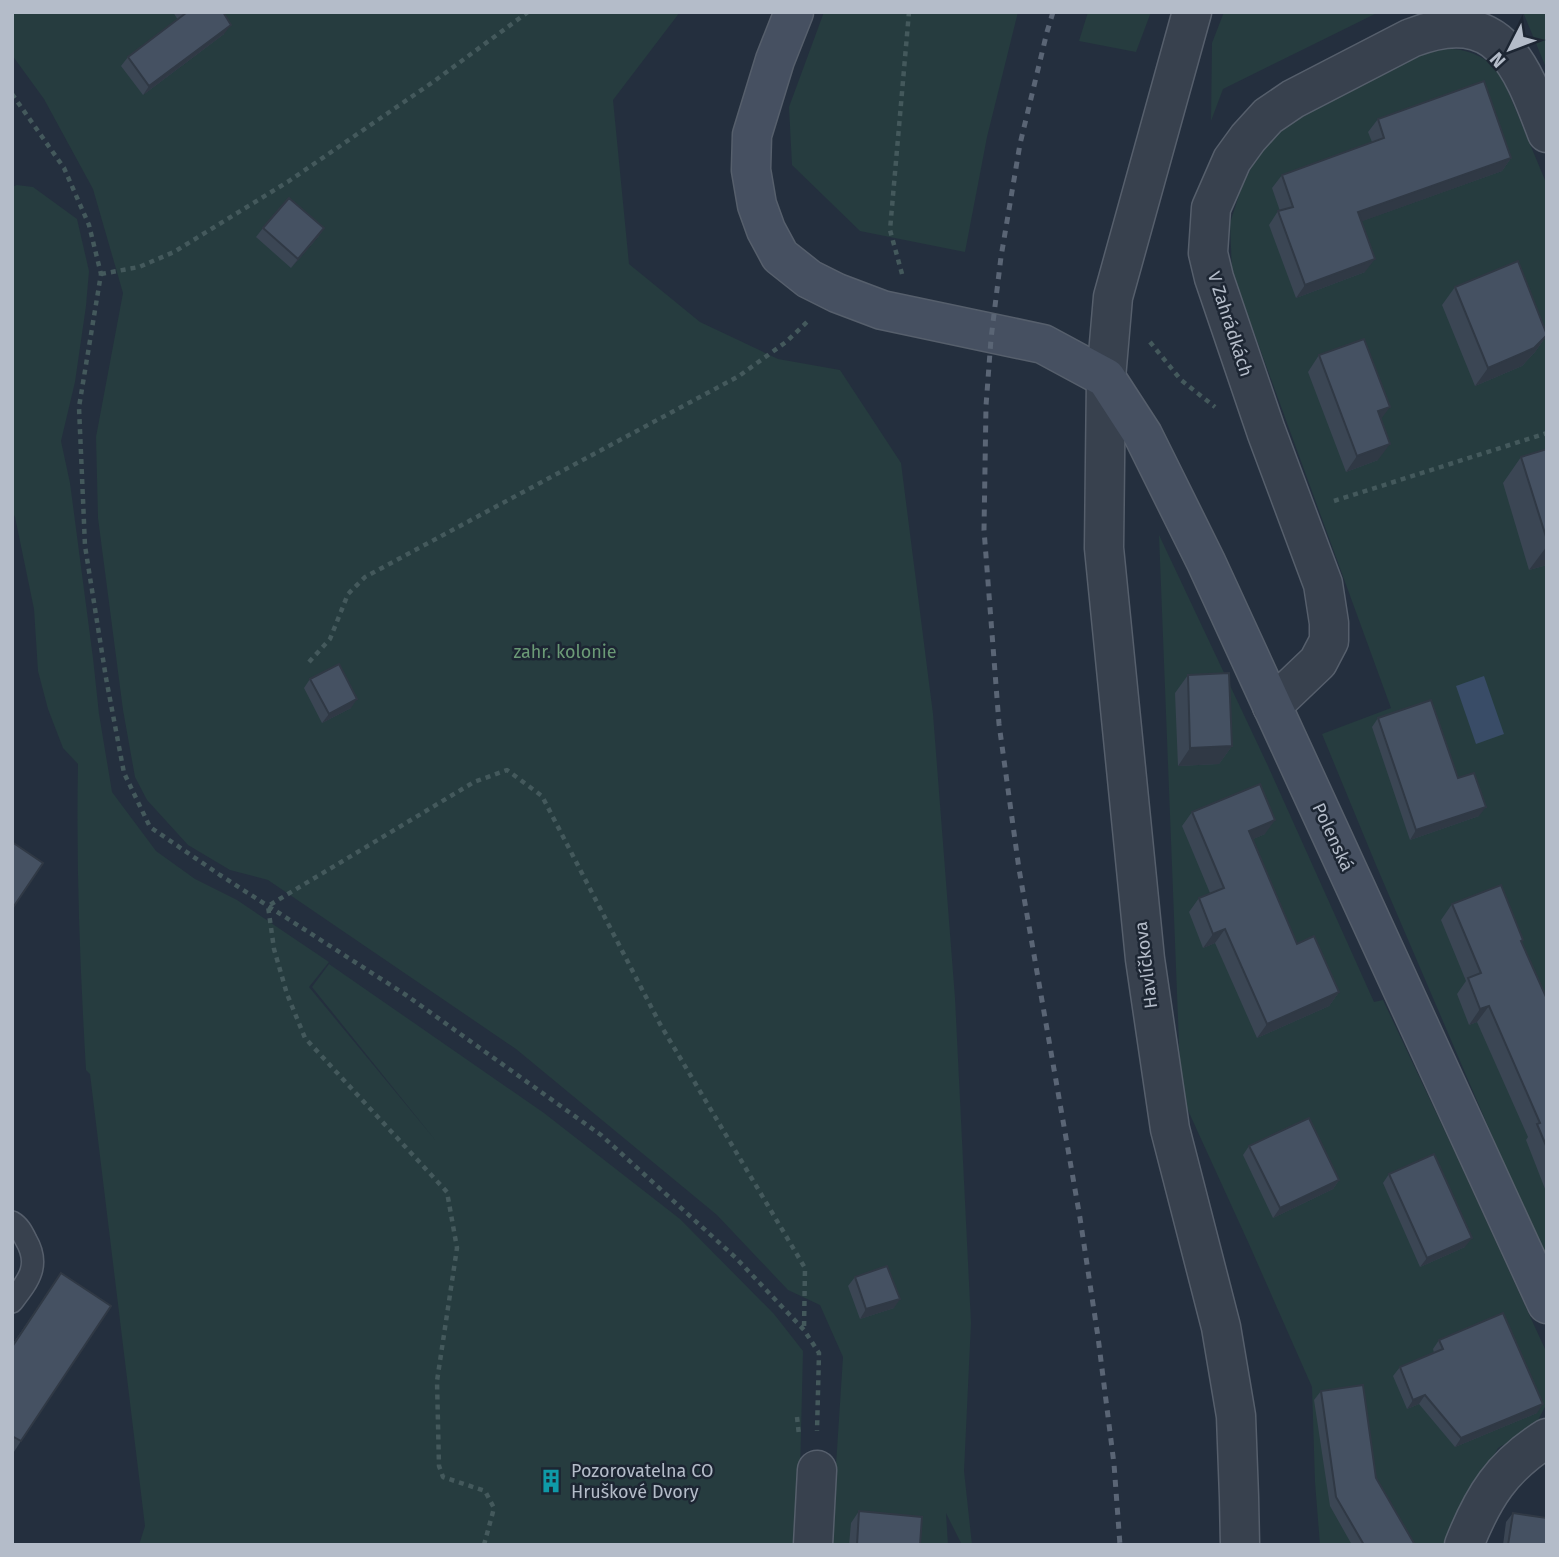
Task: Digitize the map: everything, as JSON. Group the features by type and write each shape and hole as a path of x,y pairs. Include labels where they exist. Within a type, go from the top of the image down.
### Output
{"street":[{"path":"794,12 775,60 752,135 751,170 757,205 780,256 809,278 837,293 882,310 1043,344 1106,379"},
{"name":"Havlíčkova","path":"1192,12 1113,297 1106,379 1104,548 1144,958 1170,1129 1221,1327 1236,1416 1240,1545"},
{"name":"V Zahrádkách","path":"1272,706 1318,662 1329,641 1329,623 1323,584 1214,278 1208,253 1211,208 1219,187 1232,160 1268,116 1293,99 1427,32 1464,28 1495,39 1509,54 1524,79 1547,133"},
{"name":"Polenská","path":"1106,379 1143,435 1206,562 1547,1304"},
{"path":"1464,1545 1475,1517 1491,1489 1511,1465 1547,1438"},
{"path":"813,1545 817,1470"}],"lane":[{"path":"12,1222 18,1226 34,1259 30,1278 12,1302"}],"path":[{"path":"101,274 139,267 174,252 289,181 433,82 528,12"},
{"path":"909,12 890,230 904,279 933,322"},
{"path":"12,93 64,168 89,225 101,274 79,407 85,546 124,773 150,827 406,995 601,1135 736,1258 804,1330 819,1353 817,1470"},
{"path":"1113,297 1181,380 1222,413 1266,430"},
{"path":"309,662 330,639 348,594 365,577 739,376 786,342"},
{"path":"1365,492 1547,433"},
{"path":"268,906 474,782 507,770 542,796 660,1024 805,1268 804,1330"},
{"path":"268,906 274,949 287,993 305,1038 447,1192 457,1248 438,1381 439,1466 443,1477 485,1491 494,1508 484,1545"}],"green space":[{"name":"zahr. kolonie","path":"12,12 680,12 613,100 629,264 700,322 778,359 840,370 901,463 933,714 955,998 971,1323 964,1471 972,1545 962,1545 946,1513 948,1545 828,1545 843,1357 820,1305 788,1290 717,1215 516,1049 268,880 230,870 188,845 147,800 135,777 123,710 98,518 96,437 123,293 93,189 44,99 12,55"},
{"path":"824,12 1018,12 987,137 965,252 860,231 792,165 789,107"},
{"path":"1088,12 1151,12 1136,52 1079,41"},
{"path":"1224,12 1379,12 1223,89 1211,121 1212,43"},
{"path":"1523,12 1547,12 1547,70"},
{"path":"1442,48 1476,55 1496,69 1502,77 1547,185 1547,1264 1322,734 1391,708 1232,272 1230,223 1241,189 1258,154 1288,123 1430,51"},
{"path":"12,187 33,187 77,219 89,271 75,382 61,441 70,483 99,714 112,792 156,851 195,879 237,900 329,962 309,987 436,1141 312,987 329,964 544,1113 680,1219 774,1314 803,1351 799,1514 795,1545 139,1545 145,1526 90,1074 86,1070 79,917 78,764 63,748 48,709 38,671 34,609 12,511"},
{"path":"1159,535 1268,766 1374,1002 1383,1000 1545,1349 1547,1403 1534,1428 1498,1448 1447,1545 1320,1545 1312,1387 1181,1095"}],"water":[{"path":"1484,676 1504,734 1476,744 1456,686"}],"building":[{"path":"185,12 223,12 231,25 149,86 128,57"},
{"path":"1484,81 1511,158 1358,212 1375,259 1305,285 1278,211 1293,207 1282,175 1384,138 1378,119"},
{"path":"289,198 324,228 298,259 263,228"},
{"path":"1518,261 1547,335 1534,348 1488,368 1455,287"},
{"path":"1364,339 1390,407 1378,411 1390,444 1357,456 1319,355"},
{"path":"1547,449 1547,540 1521,457"},
{"path":"339,664 357,699 329,714 310,679"},
{"path":"1229,673 1232,746 1190,748 1188,675"},
{"path":"1431,700 1458,778 1474,773 1486,807 1416,830 1378,718"},
{"path":"1260,784 1275,820 1249,831 1297,944 1314,936 1339,992 1267,1024 1225,929 1213,934 1199,898 1224,888 1192,812"},
{"path":"12,842 43,863 12,909"},
{"path":"1501,885 1523,940 1521,941 1547,999 1547,1148 1537,1124 1540,1123 1489,1006 1480,1009 1468,978 1481,973 1452,904"},
{"path":"1309,1118 1339,1180 1280,1208 1249,1146"},
{"path":"1434,1154 1472,1238 1427,1258 1389,1174"},
{"path":"887,1266 900,1299 866,1309 855,1277"},
{"path":"61,1273 111,1306 21,1441 12,1436 12,1347"},
{"path":"1503,1313 1543,1404 1461,1438 1425,1395 1413,1400 1400,1367 1443,1349 1439,1340"},
{"path":"1363,1385 1376,1478 1415,1545 1364,1545 1336,1497 1321,1391"},
{"path":"859,1511 922,1517 920,1545 857,1545"},
{"path":"1513,1513 1547,1518 1547,1545 1508,1545"}],"railway":[{"path":"1053,12 1020,144 1001,257 986,406 984,530 999,724 1019,869 1098,1337 1114,1464 1120,1545"}],"place":[{"name":"Pozorovatelna CO Hruškové Dvory","path":"551,1481"}]}
